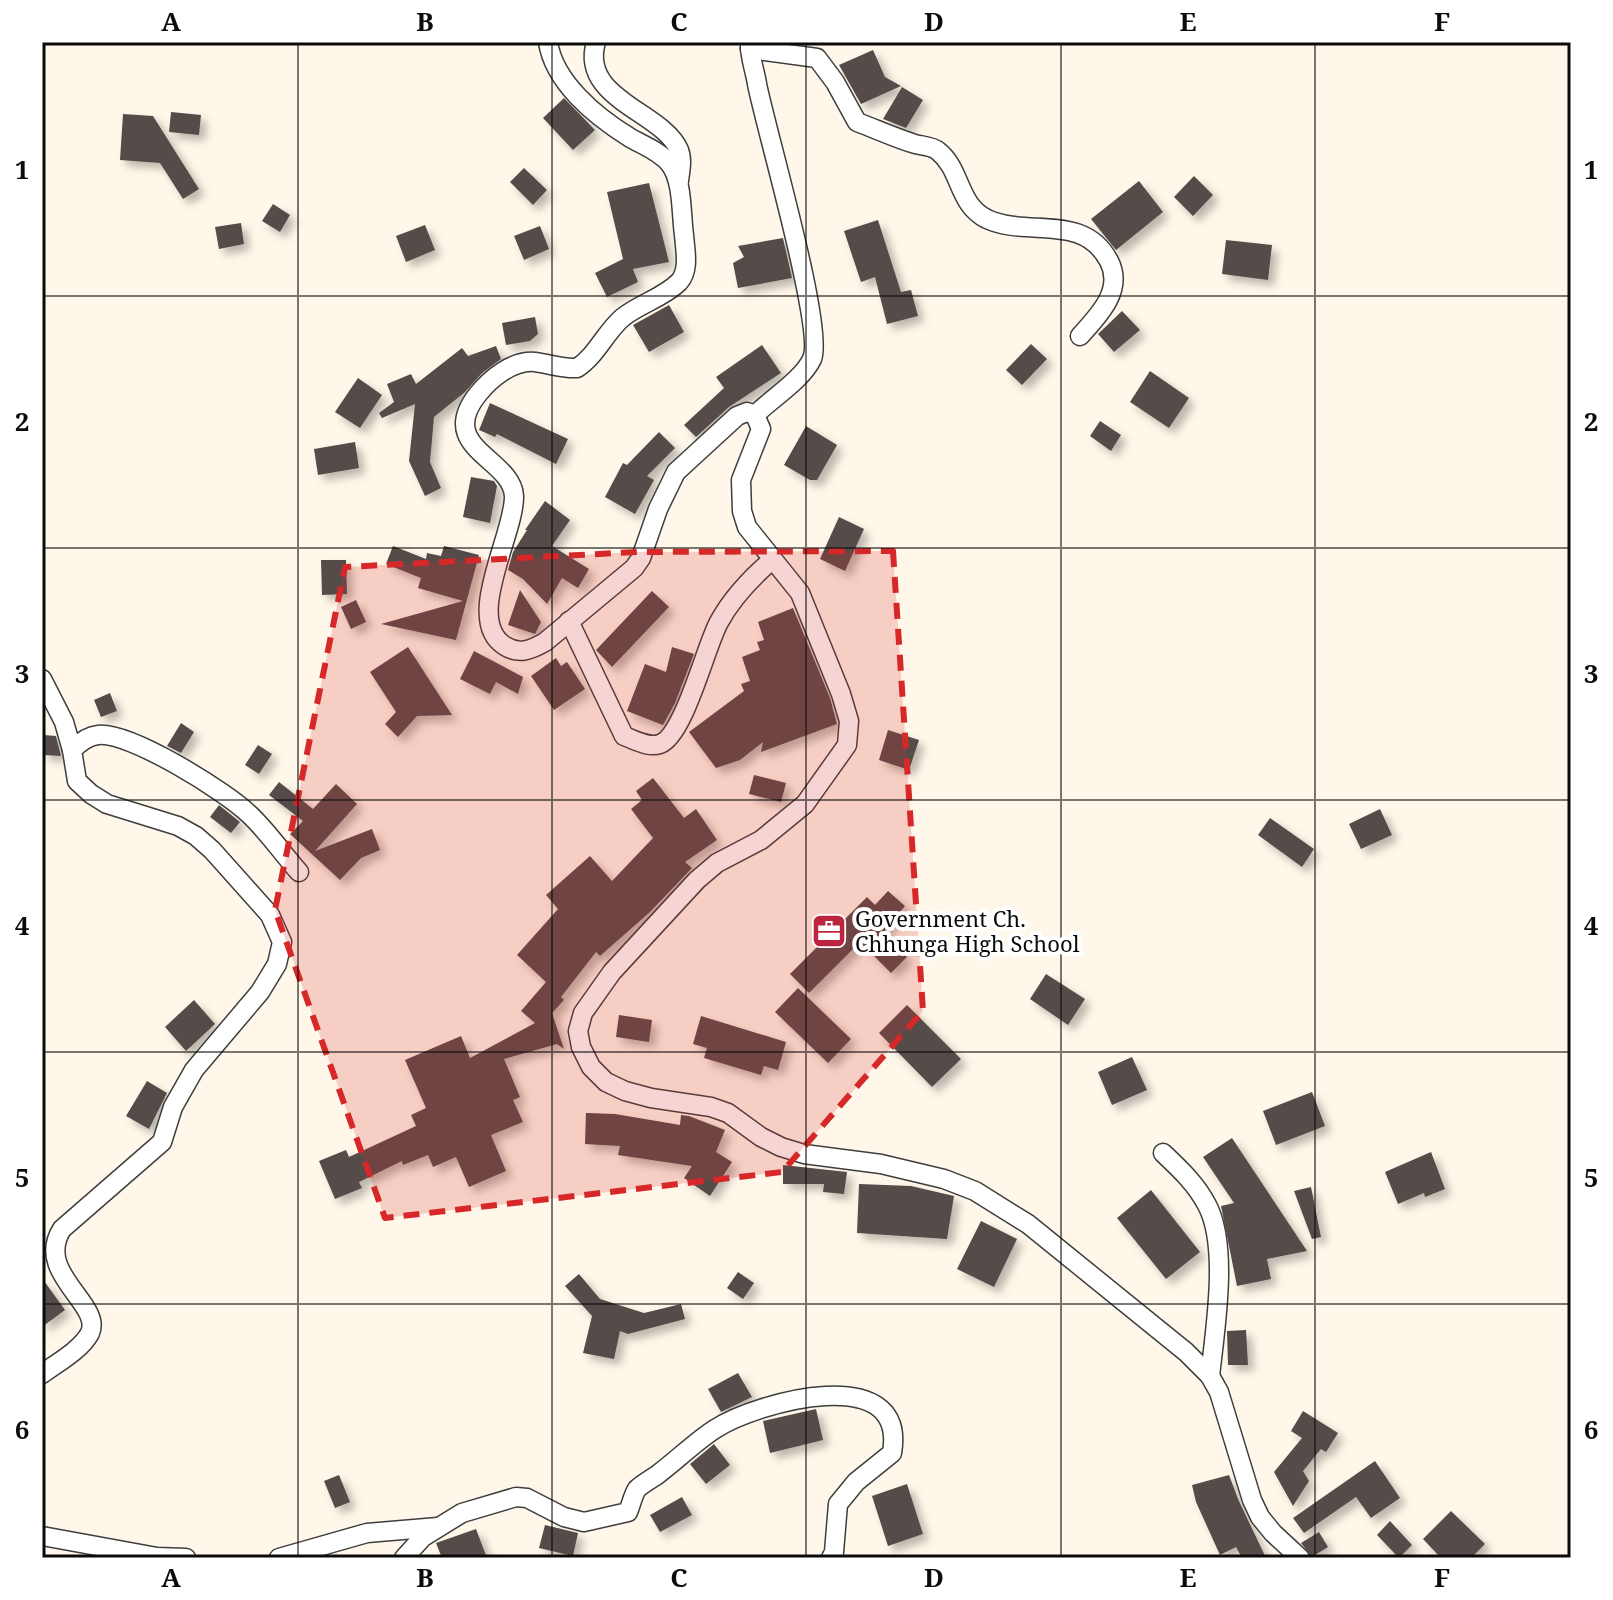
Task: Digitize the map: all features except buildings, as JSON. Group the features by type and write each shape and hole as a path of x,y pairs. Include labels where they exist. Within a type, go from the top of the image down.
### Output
{"street":[{"path":"548,42 550,56 559,75 584,101 613,126 670,164 678,188 685,271 681,281 619,321 585,363 577,368 532,362 512,367 491,380 466,413 470,440 513,489 514,500 491,593 489,621 492,632 498,642 520,652 545,642 634,568 641,558 658,509 676,472 737,416 747,412 755,415 761,429 741,480 742,511 747,527 800,593 849,721 847,745 805,804 761,840 717,863 697,880 612,972 583,1013 578,1031 581,1047 591,1067 606,1082 625,1091 711,1107 728,1113 761,1137 804,1154 881,1164 944,1179 975,1191 1028,1224 1186,1352 1210,1376 1219,1392 1260,1517 1300,1558"},
{"path":"596,42 594,61 601,77 621,100 665,133 679,151 678,188"},
{"path":"755,415 798,377 812,358 815,338 750,46 817,58 835,82 857,122 936,149 952,168 970,208 988,219 1009,225 1057,228 1089,237 1109,262 1115,279 1103,310 1080,336"},
{"path":"569,621 624,736 649,745 662,744 673,733 698,679 719,621 748,581 772,560"},
{"path":"42,679 64,722 77,781 107,804 178,826 196,836 270,915 282,942 277,964 260,992 194,1070 173,1107 162,1142 62,1229 57,1237 55,1248 62,1276 89,1315 91,1327 76,1349 42,1374"},
{"path":"72,750 98,735 133,742 203,780 250,815 299,872"},
{"path":"1163,1153 1194,1184 1209,1208 1216,1241 1219,1277 1210,1376"},
{"path":"404,1558 423,1537 462,1513 516,1497 527,1498 564,1517 584,1522 628,1512 638,1489 716,1428 752,1412 793,1401 831,1395 863,1398 878,1406 890,1422 895,1437 892,1453 856,1482 838,1504 831,1558"},
{"path":"279,1558 367,1533 440,1526"},
{"path":"42,1536 157,1557 186,1558"}],"highlighted area":[{"path":"893,551 923,1011 782,1172 385,1218 275,910 345,567 637,552"}],"place":[{"name":"Government Ch. Chhunga High School","path":"829,931"}]}
